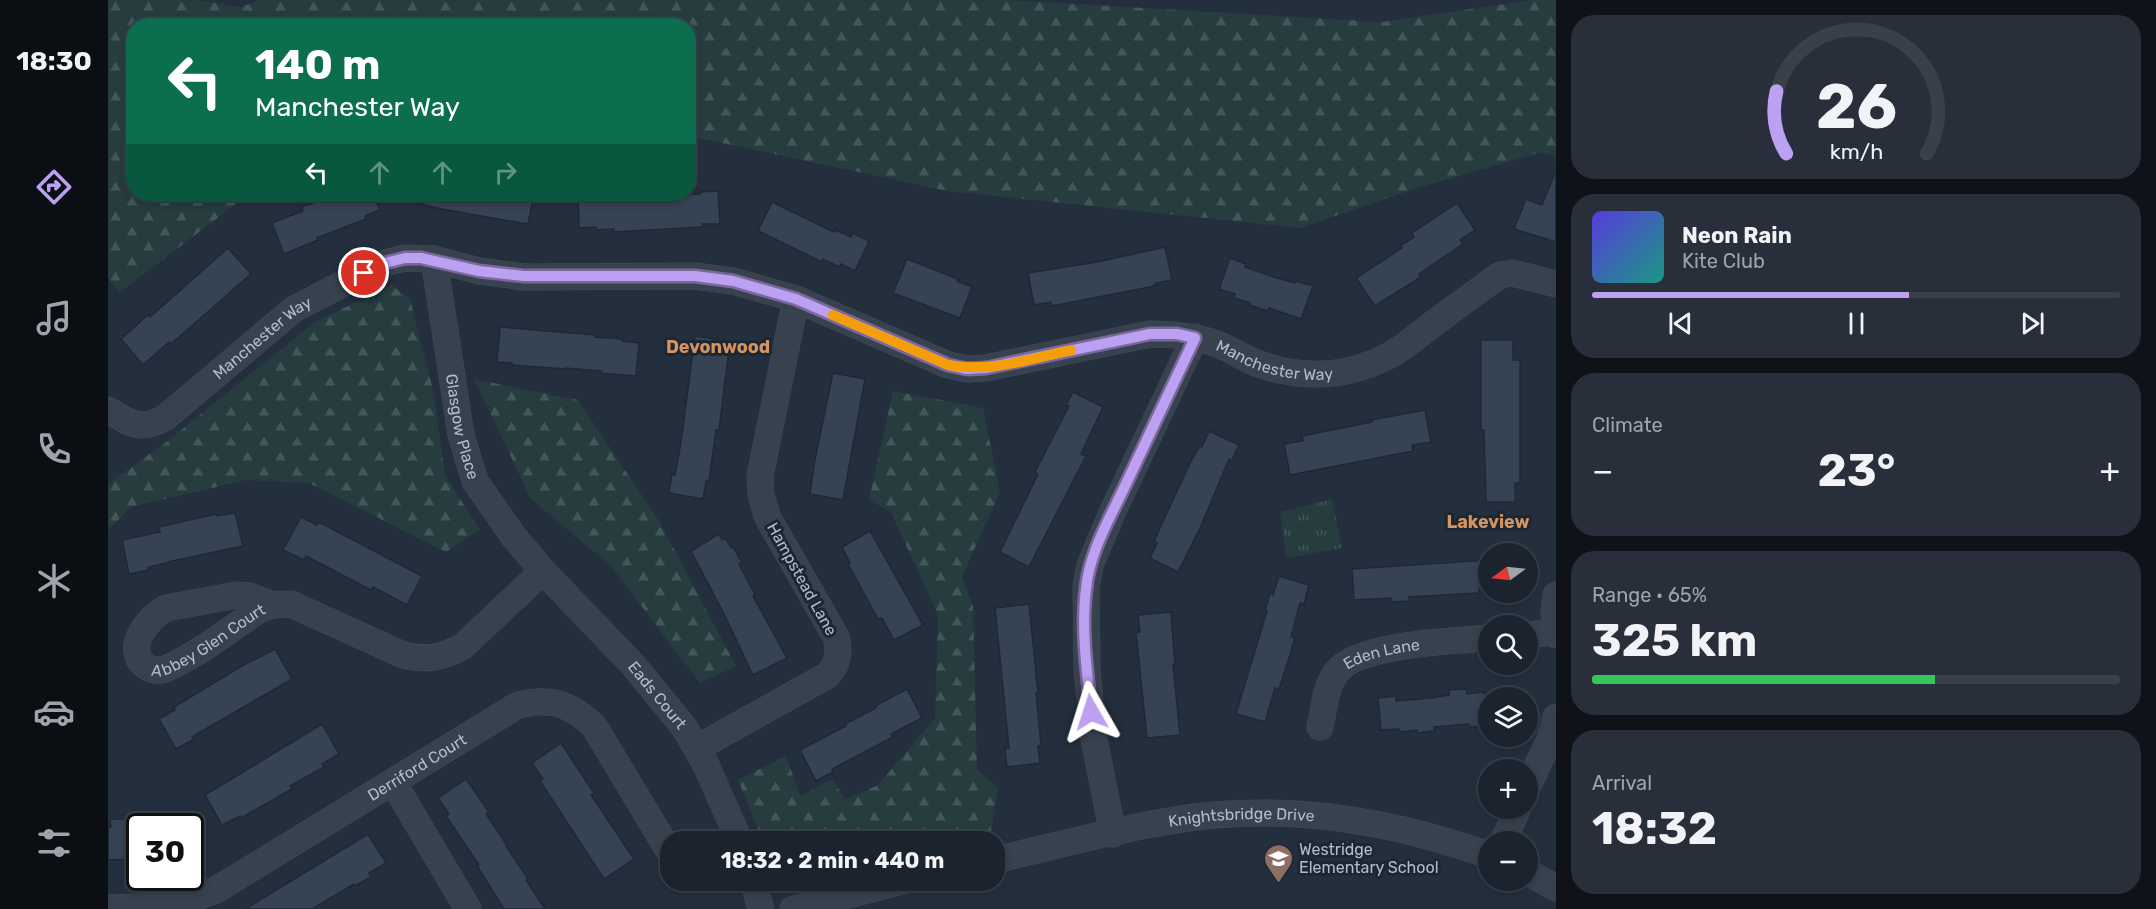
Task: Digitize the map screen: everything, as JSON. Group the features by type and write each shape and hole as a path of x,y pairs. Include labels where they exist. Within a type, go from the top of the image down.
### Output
{"street":[{"name":"Manchester Way","path":"108,410 130,423 143,426 155,424 294,309 381,264 405,258 434,259 479,271 524,276 695,276 733,281 796,299 948,365 967,369 986,368 1150,334 1177,334 1218,345 1258,364 1285,372 1313,375 1340,373 1365,366 1394,353 1500,275 1512,273 1556,284"},
{"name":"Glasgow Place","path":"434,259 461,435 471,470 475,481 514,537 543,571"},
{"name":"Hampstead Lane","path":"697,748 828,675 838,658 836,637 768,518 761,495 760,477 796,299"},
{"path":"1113,834 1103,788 1086,668 1086,587 1090,565 1112,513 1195,338"},
{"name":"Abbey Glen Court","path":"273,605 249,596 237,595 166,608 146,624 138,641 139,659 146,666 157,670 165,669 201,651 250,616 273,605 291,604 402,654 414,658 431,659 447,655 462,647 543,571"},
{"name":"Eads Court","path":"543,571 634,666 684,727 697,748 736,831"},
{"path":"1538,634 1556,633 1554,612 1556,595"},
{"name":"Eden Lane","path":"1320,727 1329,687 1335,674 1352,659 1417,644 1478,639"},
{"name":"Derriford Court","path":"108,908 190,905 518,705 535,701 552,702 569,707 594,726 660,836"},
{"path":"1538,764 1549,741 1556,717"},
{"path":"393,782 468,909"},
{"name":"Knightsbridge Drive","path":"1005,858 1165,822 1214,815 1263,813 1312,815 1400,828 1478,852"},
{"path":"1538,878 1556,888"},
{"path":"756,891 761,909"},
{"path":"793,909 864,891"}],"green space":[{"path":"108,0 198,0 240,7 260,0 1007,0 1381,22 1533,0 1556,0 1556,156 1538,153 1417,188 1300,228 948,191 696,137 696,18 126,18 126,201 240,201 119,293 108,277"},
{"path":"391,285 410,299 434,394 445,476 480,529 446,552 309,483 246,480 131,507 108,530 108,484 165,443 315,322"},
{"path":"474,379 578,400 659,521 736,666 700,683 611,566 531,499"},
{"path":"893,391 983,408 1000,492 962,577 973,606 977,769 998,788 991,831 759,831 738,780 786,756 800,796 833,779 845,800 878,785 935,718 938,615 891,512 869,500"},
{"path":"1332,499 1342,548 1286,558 1280,512"}],"building":[{"path":"1555,173 1556,242 1514,229 1526,199 1542,205"},
{"path":"718,191 720,224 614,232 614,229 579,228 578,201 696,201 696,194"},
{"path":"319,201 376,201 380,210 365,216 366,219 284,254 272,223 303,211 302,207"},
{"path":"409,201 533,201 528,224"},
{"path":"772,202 834,232 836,230 851,237 853,233 869,241 855,271 841,264 839,267 823,259 822,262 758,231"},
{"path":"1457,203 1475,230 1460,240 1463,244 1419,274 1421,277 1375,306 1356,278 1402,248 1400,246 1414,237 1412,233"},
{"path":"1165,247 1172,280 1156,283 1150,287 1052,306 1051,302 1034,305 1028,273 1097,262"},
{"path":"228,248 251,274 171,344 169,342 143,365 121,339 148,315 150,317"},
{"path":"1230,258 1246,264 1245,267 1277,278 1313,286 1301,319 1269,308 1268,311 1249,305 1250,303 1234,298 1235,294 1219,289"},
{"path":"907,259 958,279 957,281 972,287 960,318 893,293"},
{"path":"500,327 596,335 595,337 639,343 636,376 497,362"},
{"path":"695,336 730,341 719,430 716,430 709,481 706,481 703,499 669,493 681,442"},
{"path":"1481,340 1513,340 1513,360 1520,360 1520,483 1515,483 1515,502 1486,502 1484,430 1481,430"},
{"path":"833,373 865,379 843,500 810,494"},
{"path":"1073,392 1103,407 1081,454 1086,456 1029,567 1000,552 1038,474 1035,472 1069,406 1066,405"},
{"path":"1425,410 1431,442 1412,445 1413,451 1290,475 1284,444 1303,441 1302,436"},
{"path":"1209,431 1239,445 1232,460 1229,459 1202,524 1178,572 1150,558 1157,543 1154,541 1191,461 1200,446 1202,447"},
{"path":"235,513 243,546 167,562 148,567 149,570 129,574 122,540 160,532 159,527 216,514 217,516"},
{"path":"301,517 317,525 319,522 422,576 407,605 373,587 371,590 306,556 304,560 283,550"},
{"path":"870,531 923,625 894,640 882,618 878,619 848,564 850,563 842,547"},
{"path":"719,534 722,540 726,539 731,548 733,547 742,563 739,564 755,595 753,596 787,658 753,675 691,551"},
{"path":"1478,561 1478,593 1409,597 1409,601 1391,602 1391,598 1354,600 1352,569"},
{"path":"1279,576 1309,585 1304,604 1300,603 1291,637 1295,638 1290,655 1279,689 1275,688 1265,722 1236,714 1267,611 1265,610 1270,593 1273,595"},
{"path":"1029,604 1038,693 1036,693 1041,745 1038,746 1040,763 1007,767 1005,748 1009,748 995,608"},
{"path":"1171,612 1175,664 1173,665 1180,735 1147,738 1136,633 1140,632 1138,615"},
{"path":"275,649 292,679 192,737 194,739 176,749 159,719 175,710 174,707 240,667"},
{"path":"907,689 922,718 891,734 893,737 832,769 833,772 816,781 800,750 846,726 845,724"},
{"path":"1466,689 1467,694 1478,693 1478,727 1470,727 1469,724 1434,727 1434,731 1417,733 1417,730 1400,732 1399,729 1381,730 1378,698 1396,696 1396,701 1431,698 1449,695 1449,690"},
{"path":"322,724 339,754 322,764 324,767 290,786 292,789 241,818 240,816 222,825 205,795"},
{"path":"561,743 594,793 591,795 634,859 604,879 540,781 543,779 532,763"},
{"path":"466,779 489,812 486,814 545,909 504,909 477,866 479,865 446,816 449,814 438,798"},
{"path":"110,819 126,819 126,859 108,860 108,827 111,827"},
{"path":"368,834 386,863 369,873 371,877 355,886 354,884 312,909 245,909"}],"slow traffic":[{"path":"833,315 948,365 967,369 986,368 1071,350"}],"place":[{"name":"Westridge Elementary School","path":"1278,884"}],"district":[{"name":"Devonwood","path":"718,347"},
{"name":"Lakeview","path":"1488,522"}],"route":[{"path":"364,273 381,264 405,258 421,258 434,259 479,271 524,276 568,278 695,276 733,281 796,299 948,365 967,369 986,368 1150,334 1177,334 1195,338 1112,513 1090,565 1084,610 1086,668 1091,712"}]}
